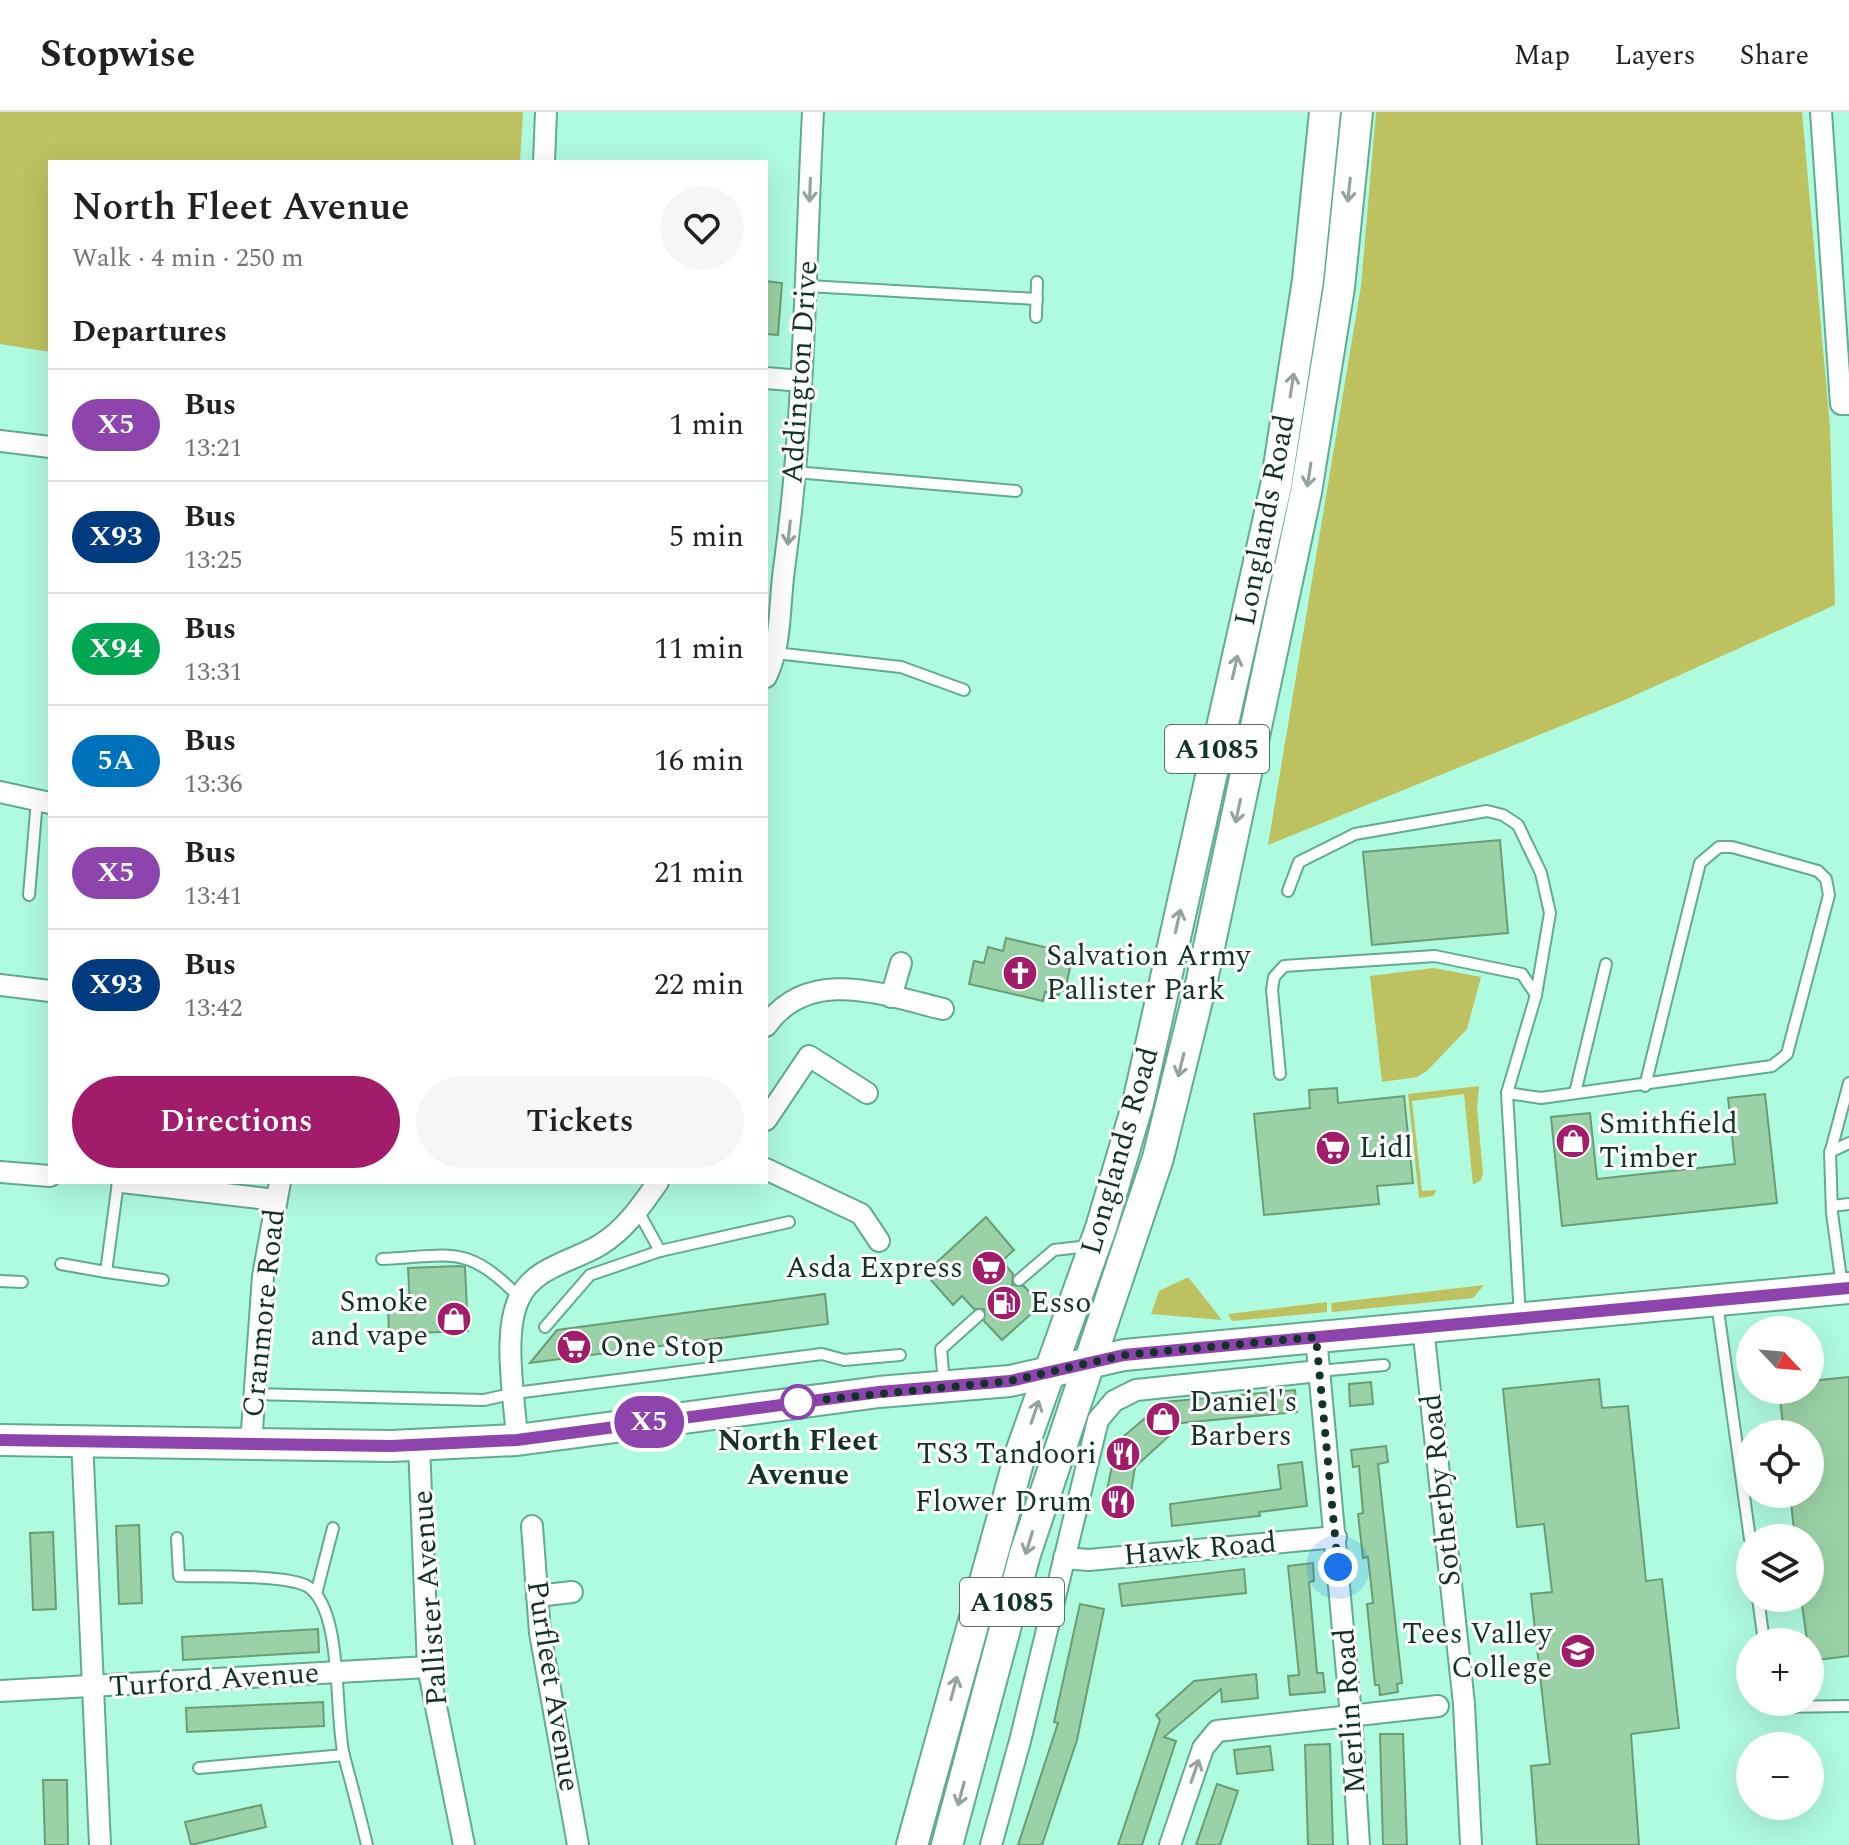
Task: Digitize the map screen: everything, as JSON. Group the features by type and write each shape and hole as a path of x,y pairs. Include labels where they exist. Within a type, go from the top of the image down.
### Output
{"main road":[{"name":"Longlands Road","path":"912,1845 1020,1455 1094,1246 1138,1103 1276,486 1308,280 1325,112"},
{"name":"Longlands Road","path":"947,1845 1025,1554 1158,1158 1202,980 1306,492 1339,287 1357,112"},
{"path":"0,1440 419,1445 517,1440 798,1402 1010,1381 1124,1355 1846,1288"}],"street":[{"path":"544,160 546,112"},
{"name":"Addington Drive","path":"768,672 775,653 795,472 808,286 813,112"},
{"path":"1821,112 1842,307 1845,404"},
{"path":"768,378 801,381"},
{"path":"0,441 48,447"},
{"path":"0,792 43,802"},
{"path":"891,997 901,963"},
{"path":"0,985 48,991"},
{"path":"768,1024 792,1000 829,987 943,1009"},
{"path":"768,1117 809,1056 867,1093"},
{"path":"768,1170 861,1214 879,1241"},
{"path":"0,1172 48,1176"},
{"path":"155,1184 278,1191"},
{"path":"517,1440 511,1340 519,1297 553,1266 601,1245 638,1211 657,1184"},
{"name":"Cranmore Road","path":"251,1444 263,1276 278,1191"},
{"name":"Sotherby Road","path":"1423,1327 1464,1704 1471,1845"},
{"name":"Merlin Road","path":"1316,1337 1336,1537 1359,1845"},
{"path":"991,1845 1020,1741 1098,1420 1114,1401 1136,1390 1319,1371"},
{"path":"82,1439 100,1845"},
{"name":"Pallister Avenue","path":"419,1445 428,1667 464,1845"},
{"name":"Purfleet Avenue","path":"532,1526 540,1633 578,1845"},
{"name":"Hawk Road","path":"1064,1558 1089,1560 1336,1537"},
{"path":"537,1596 572,1592"},
{"name":"Turford Avenue","path":"0,1691 428,1667"},
{"path":"1170,1845 1203,1748 1217,1731 1438,1706"}],"lane":[{"path":"1036,317 1037,282"},
{"path":"808,286 1037,299"},
{"path":"795,472 1016,491"},
{"path":"775,653 901,667 964,690"},
{"path":"29,895 43,802"},
{"path":"1288,891 1299,862 1355,834 1487,811 1503,815 1518,825 1547,894 1548,936 1536,995 1507,1093 1520,1319"},
{"path":"1507,1093 1529,1099 1645,1086 1772,1066 1787,1054 1829,895 1826,879 1818,871 1732,847 1710,852 1700,863 1645,1086"},
{"path":"1280,1074 1272,990 1274,977 1284,966 1435,956 1522,974 1536,995"},
{"path":"1575,1093 1606,964"},
{"path":"1846,1288 1832,1206 1830,1152 1849,1083"},
{"path":"1830,1152 1849,1143"},
{"path":"106,1272 120,1184"},
{"path":"1832,1206 1849,1204"},
{"path":"638,1211 660,1251"},
{"path":"545,1327 590,1275 660,1251 789,1222"},
{"path":"1019,1280 1054,1250 1094,1246"},
{"path":"382,1259 463,1255 484,1265 519,1297"},
{"path":"61,1264 163,1280"},
{"path":"0,1281 22,1282"},
{"path":"1717,1301 1748,1524"},
{"path":"945,1386 941,1349 979,1315"},
{"path":"253,1394 484,1400 515,1393 822,1354 844,1360 900,1355"},
{"path":"1319,1371 1384,1365"},
{"path":"316,1594 333,1528"},
{"path":"177,1538 179,1576 287,1581 305,1585 316,1594 324,1607 332,1635 333,1672 344,1755 367,1845"},
{"path":"1824,1706 1849,1706"},
{"path":"199,1768 344,1755"}],"shaded area":[{"path":"0,112 523,112 520,160 48,160 48,352 0,344"},
{"path":"1376,112 1802,112 1830,427 1835,605 1620,702 1268,845 1361,286"},
{"path":"1434,968 1481,977 1467,1029 1427,1071 1417,1077 1382,1082 1370,976"},
{"path":"1479,1086 1477,1108 1483,1174 1481,1180 1473,1185 1464,1094 1412,1101 1422,1191 1437,1190 1433,1196 1419,1198 1408,1094"},
{"path":"1186,1278 1222,1320 1151,1314 1159,1291"},
{"path":"1484,1285 1473,1298 1332,1312 1331,1303"},
{"path":"1327,1302 1327,1312 1232,1321 1228,1314"}],"building":[{"path":"768,281 782,283 778,335 768,334"},
{"path":"1500,840 1508,933 1372,945 1363,852"},
{"name":"Salvation Army Pallister Park","path":"1006,938 1073,954 1065,991 1060,990 1059,995 1045,992 1043,1001 969,984 974,961 984,963 988,947 1003,951"},
{"name":"Lidl","path":"1337,1088 1338,1103 1404,1096 1413,1183 1377,1186 1379,1204 1264,1215 1254,1114 1310,1108 1309,1090"},
{"name":"Smithfield Timber","path":"1765,1094 1777,1203 1562,1226 1551,1117 1590,1113 1597,1179 1735,1164 1728,1098"},
{"path":"986,1217 1014,1250 1002,1261 1013,1274 1012,1285 1024,1286 1041,1305 1002,1340 984,1321 984,1309 974,1309 962,1296 953,1305 925,1273"},
{"path":"465,1267 468,1331 389,1334 388,1307 410,1306 408,1268"},
{"path":"825,1294 828,1324 530,1363 557,1330"},
{"path":"1849,1377 1849,1656 1824,1659 1824,1628 1805,1628 1803,1612 1824,1612 1824,1524 1793,1524 1792,1508 1824,1508 1824,1420 1782,1420 1781,1404 1824,1404 1824,1380"},
{"path":"1599,1379 1602,1408 1628,1406 1646,1581 1662,1579 1679,1728 1631,1734 1639,1845 1537,1845 1531,1766 1550,1764 1531,1594 1552,1592 1544,1524 1517,1527 1503,1389"},
{"path":"1371,1382 1373,1404 1350,1406 1349,1384"},
{"path":"1295,1390 1297,1412 1160,1425 1169,1436 1135,1467 1128,1510 1104,1504 1117,1442 1164,1402"},
{"path":"1386,1446 1388,1462 1378,1464 1402,1683 1397,1684 1398,1692 1380,1695 1379,1685 1375,1685 1367,1604 1373,1603 1368,1557 1363,1558 1358,1514 1363,1513 1359,1466 1353,1467 1351,1450"},
{"path":"1302,1462 1307,1506 1259,1512 1260,1516 1172,1526 1170,1504 1281,1489 1278,1465"},
{"path":"139,1525 142,1603 119,1604 116,1526"},
{"path":"53,1532 56,1609 33,1610 30,1533"},
{"path":"1313,1563 1314,1581 1309,1582 1317,1673 1323,1673 1325,1692 1290,1695 1288,1676 1299,1675 1288,1566"},
{"path":"1244,1569 1246,1593 1122,1606 1119,1584"},
{"path":"1080,1604 1104,1609 1077,1740 1042,1845 1018,1845 1058,1723 1054,1722"},
{"path":"318,1629 319,1652 183,1660 182,1637"},
{"path":"1256,1674 1258,1698 1222,1702 1221,1689 1164,1737 1176,1741 1142,1845 1118,1845 1160,1720 1156,1715 1194,1681"},
{"path":"323,1702 324,1726 187,1732 186,1708"},
{"path":"1380,1734 1403,1734 1407,1845 1383,1845"},
{"path":"1330,1744 1333,1845 1308,1845 1305,1745"},
{"path":"1270,1746 1273,1770 1237,1774 1234,1750"},
{"path":"43,1780 67,1780 68,1845 45,1845"},
{"path":"1217,1784 1238,1791 1220,1845 1196,1845"},
{"path":"261,1805 266,1827 191,1845 185,1822"}],"bus line":[{"name":"X5","path":"0,1440 391,1446 517,1440 879,1392 1010,1381 1124,1355 1849,1288"}],"place":[{"name":"Salvation Army Pallister Park","path":"1020,973"},
{"name":"Smithfield Timber","path":"1573,1141"},
{"name":"Lidl","path":"1333,1148"},
{"name":"Asda Express","path":"989,1268"},
{"name":"Esso","path":"1004,1303"},
{"name":"Smoke and vape","path":"454,1319"},
{"name":"One Stop","path":"574,1347"},
{"name":"North Fleet Avenue","path":"798,1402"},
{"name":"Daniel's Barbers","path":"1163,1419"},
{"name":"TS3 Tandoori","path":"1123,1454"},
{"name":"Flower Drum","path":"1118,1502"},
{"name":"Tees Valley College","path":"1578,1651"}],"route":[{"path":"798,1402 1010,1381 1124,1355 1316,1337 1338,1567"}]}
